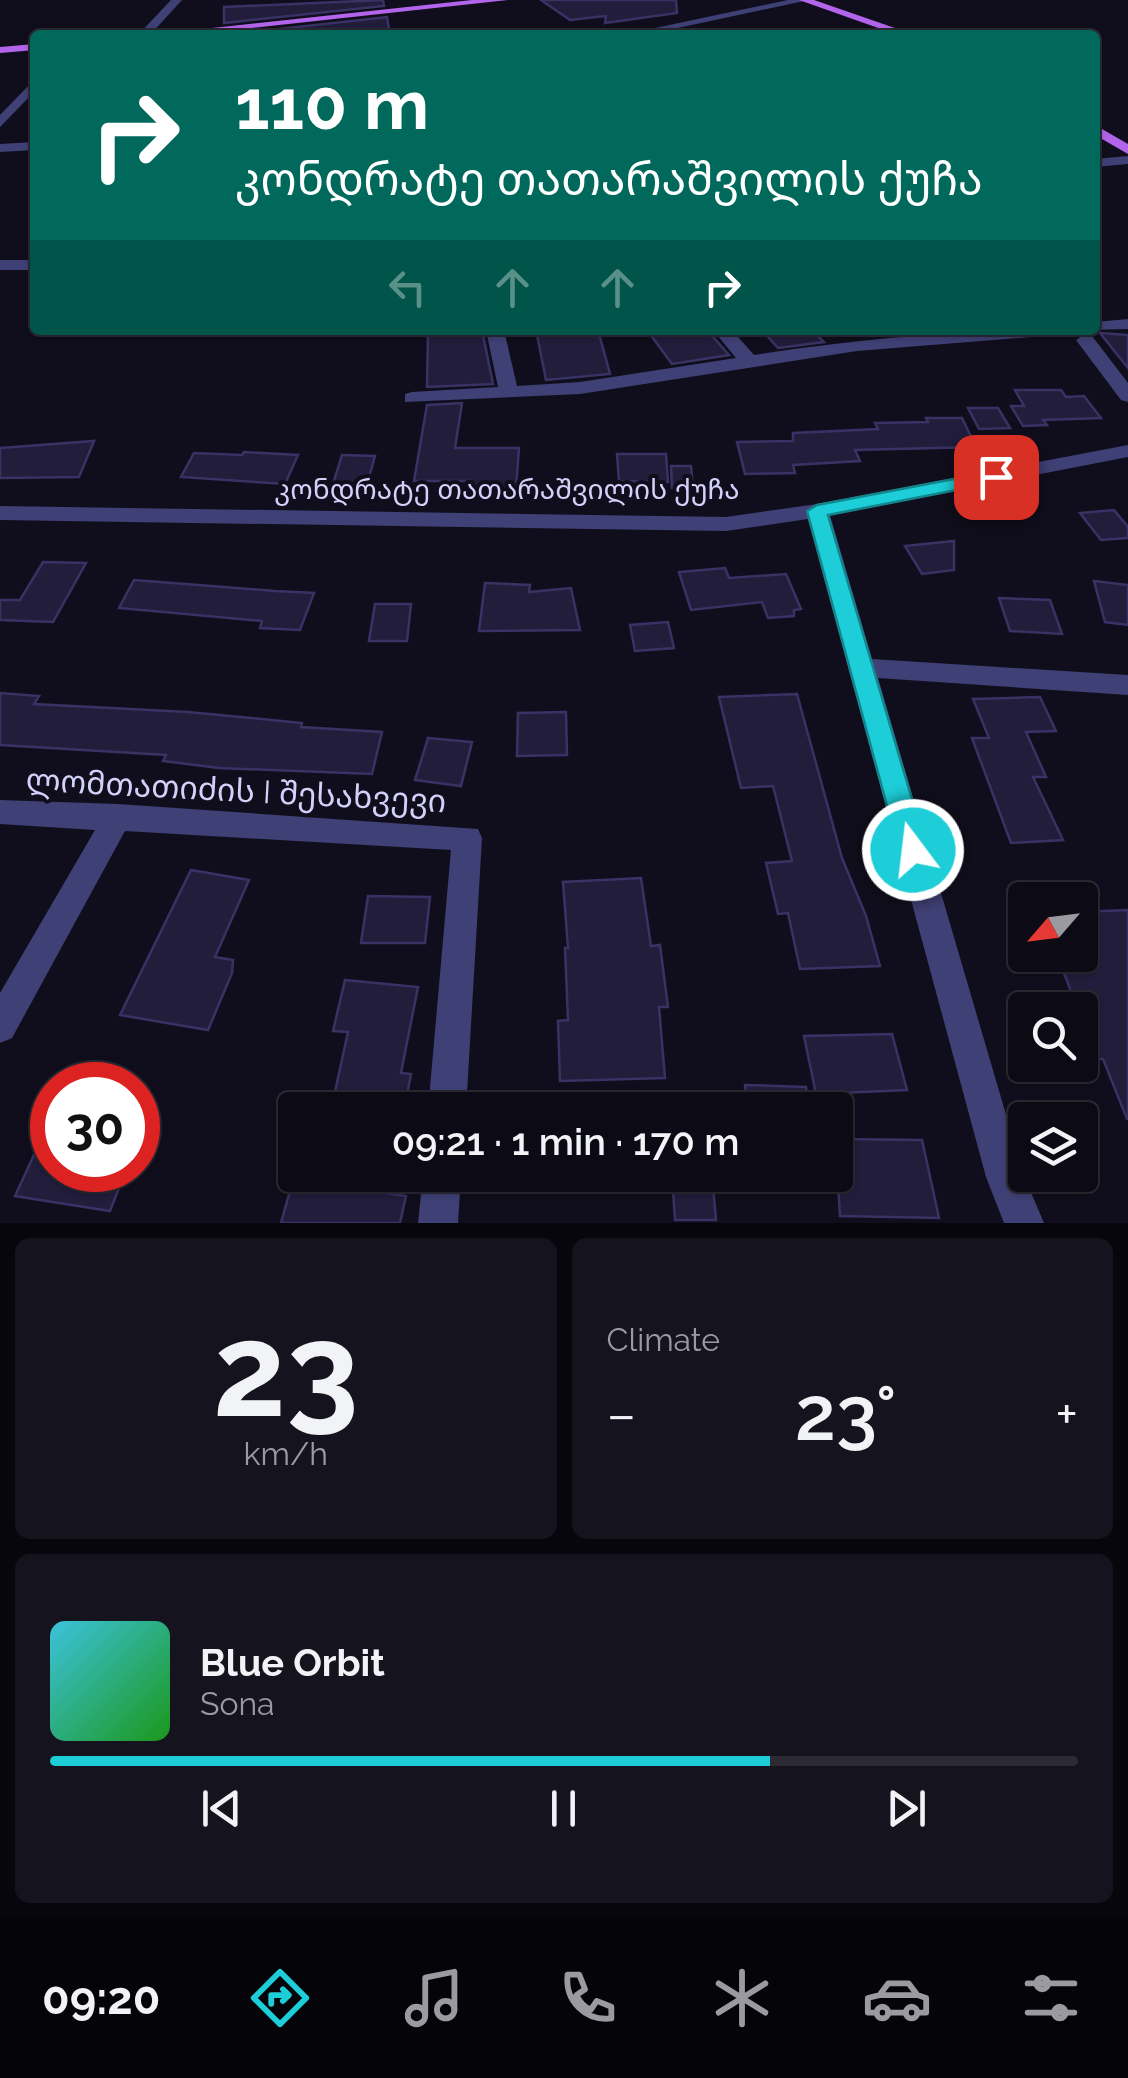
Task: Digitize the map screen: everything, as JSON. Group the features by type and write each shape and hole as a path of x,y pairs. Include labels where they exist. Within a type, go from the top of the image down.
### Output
{"main road":[{"path":"204,30 503,0"},
{"path":"804,0 894,30"},
{"path":"0,50 30,47"},
{"path":"1100,132 1128,150"}],"street":[{"path":"149,30 177,0"},
{"path":"653,30 804,0"},
{"path":"0,123 30,89"},
{"path":"0,148 30,146"},
{"path":"1100,163 1128,160"},
{"path":"0,264 30,264"},
{"path":"1100,331 1128,324"},
{"path":"496,335 509,393"},
{"path":"726,335 749,362"},
{"path":"846,335 857,345"},
{"path":"412,398 642,381 931,335"},
{"path":"1091,335 1128,396"},
{"name":"კონდრატე თათარაშვილის ქუჩა","path":"0,513 726,524 817,511 1128,451"},
{"path":"817,511 1005,1177 1024,1223"},
{"path":"862,668 1128,684"},
{"name":"ლომთათიძის I შესახვევი","path":"0,812 467,838 447,1092"},
{"path":"0,1026 118,816"},
{"path":"438,1223 441,1192"}],"building":[{"path":"383,0 384,6 224,23 224,7"},
{"path":"541,0 676,0 677,13 605,23 606,16 570,20"},
{"path":"387,17 389,30 270,30"},
{"path":"1100,333 1128,335 1128,368"},
{"path":"428,335 483,335 493,384 427,387"},
{"path":"537,335 599,335 610,374 546,380"},
{"path":"651,335 711,335 729,355 672,364"},
{"path":"766,335 817,335 824,342 778,348"},
{"path":"1015,390 1061,390 1066,397 1084,396 1101,418 1043,420 1047,425 1023,426 1011,406 1024,406"},
{"path":"462,403 455,448 519,448 516,488 469,488 470,481 414,481 427,405"},
{"path":"968,408 998,408 1010,428 979,429"},
{"path":"926,418 962,418 976,447 855,450 860,461 793,465 795,473 745,474 737,442 793,441 793,433 878,429 875,423 928,422"},
{"path":"94,441 79,477 0,478 0,448"},
{"path":"194,453 298,455 285,484 181,477"},
{"path":"617,454 666,454 668,482 619,481"},
{"path":"342,455 375,456 367,485 333,484"},
{"path":"671,466 691,466 693,488 672,488"},
{"path":"1114,510 1128,527 1128,538 1101,540 1080,513"},
{"path":"954,541 954,570 922,574 905,546"},
{"path":"43,562 86,563 53,622 0,620 0,600 20,600"},
{"path":"725,568 729,578 786,574 801,609 794,610 794,616 768,618 762,602 691,610 679,572"},
{"path":"134,580 314,593 300,630 260,628 262,621 119,608"},
{"path":"1094,581 1128,585 1128,625 1105,622"},
{"path":"485,583 530,585 529,592 571,588 580,630 479,631"},
{"path":"999,598 1050,600 1062,634 1010,631"},
{"path":"375,604 411,604 407,641 369,641"},
{"path":"668,622 674,648 635,651 630,625"},
{"path":"0,693 39,696 34,704 188,712 302,723 301,727 382,732 372,774 219,768 163,761 166,755 0,745"},
{"path":"797,694 842,858 866,916 880,966 800,969 788,913 778,914 766,863 792,861 773,786 741,788 719,697"},
{"path":"1040,697 1056,731 1026,732 1046,777 1033,777 1063,840 1011,843 972,738 989,738 973,699"},
{"path":"566,712 567,755 517,756 518,713"},
{"path":"428,738 472,742 461,786 415,780"},
{"path":"191,870 249,880 215,957 233,960 232,973 208,1030 120,1015"},
{"path":"641,878 651,946 660,945 668,1007 659,1007 665,1078 560,1081 558,1021 568,1020 563,882"},
{"path":"368,896 430,897 425,943 361,943"},
{"path":"1128,910 1128,1119 1103,1059 1098,1059 1098,992 1071,992 1064,972 1098,972 1098,911"},
{"path":"345,980 418,987 401,1073 411,1074 408,1092 335,1092 348,1032 333,1031"},
{"path":"892,1034 907,1090 816,1092 804,1036"},
{"path":"745,1085 806,1087 807,1092 746,1092"},
{"path":"853,1139 922,1140 939,1218 840,1216 838,1192 853,1192"},
{"path":"30,1164 30,1192 117,1192 110,1211 15,1196"},
{"path":"290,1192 378,1192 406,1196 400,1223 281,1223"},
{"path":"673,1192 714,1192 716,1220 675,1220"}],"route":[{"path":"913,850 817,511 996,477"}]}
